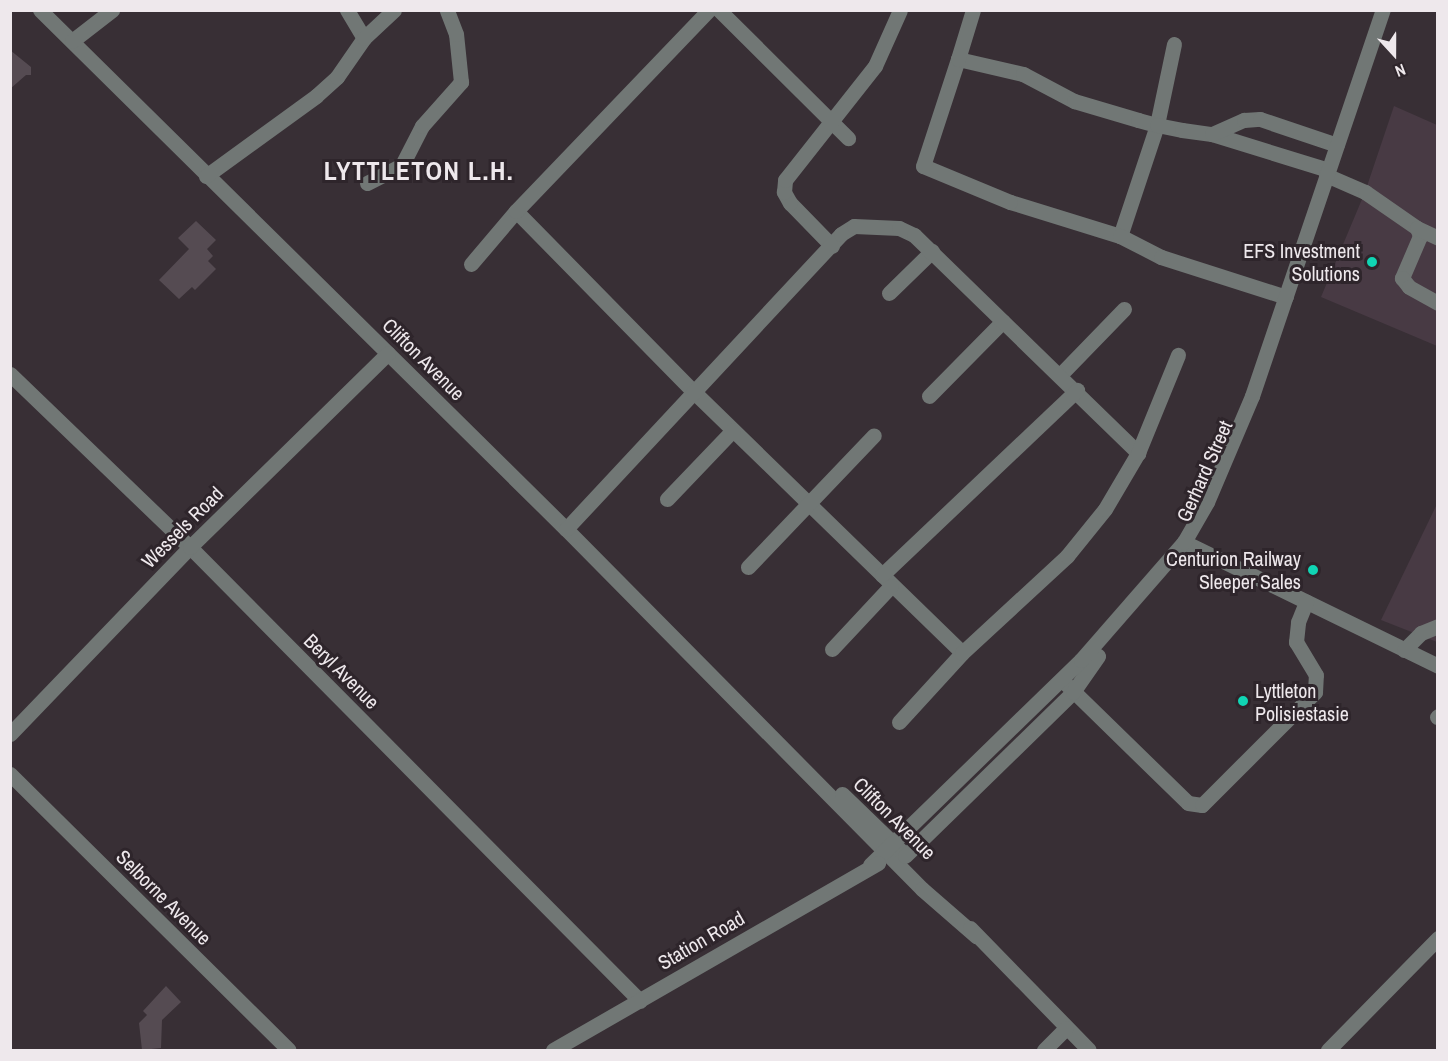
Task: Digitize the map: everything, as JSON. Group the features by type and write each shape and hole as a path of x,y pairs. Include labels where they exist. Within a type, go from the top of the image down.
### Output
{"street":[{"name":"Clifton Avenue","path":"40,10 566,529 776,740 894,852 1089,1050"},
{"path":"72,41 112,10"},
{"path":"347,10 364,38"},
{"path":"206,176 316,96 336,77 364,38 394,10"},
{"path":"367,183 402,165 422,126 461,82 456,34 447,10"},
{"path":"471,264 516,211 709,10"},
{"path":"720,10 848,138"},
{"path":"832,246 784,192 792,169 884,53 900,10"},
{"path":"973,10 923,166 1010,202 1120,236 1161,257 1286,297"},
{"name":"Gerhard Street","path":"894,852 1073,692 1088,666 1189,544 1261,394 1337,145 1383,10"},
{"name":"Gerhard Street","path":"894,852 1062,680 1189,544 1238,433 1389,10"},
{"path":"1120,236 1157,125 1174,44"},
{"path":"958,59 1014,70 1074,101 1157,125 1212,134 1329,174 1365,192 1418,228 1437,238"},
{"path":"1212,134 1244,120 1260,119 1337,145"},
{"path":"516,211 694,392 962,653"},
{"path":"566,529 832,246 854,226 906,229 932,251 1077,390 1138,453"},
{"path":"1418,228 1420,236 1402,278 1409,287 1437,303"},
{"path":"889,293 932,251"},
{"path":"1060,375 1124,309"},
{"path":"928,396 1003,321"},
{"name":"Wessels Road","path":"10,734 190,548 388,353"},
{"path":"899,722 962,653 1067,556 1105,509 1138,453 1179,355"},
{"name":"Beryl Avenue","path":"10,374 190,548 640,1001"},
{"path":"832,649 886,581 1077,390"},
{"path":"667,499 733,430"},
{"path":"748,567 874,435"},
{"path":"1189,544 1437,666"},
{"path":"1062,680 1188,803 1202,805 1315,692 1316,675 1296,642 1298,622 1306,602"},
{"path":"1404,650 1421,633 1437,626"},
{"name":"Selborne Avenue","path":"10,774 289,1050"},
{"name":"Station Road","path":"553,1050 894,852"},
{"path":"1328,1050 1437,938"},
{"path":"1044,1050 1066,1028"}],"shaded area":[{"path":"1394,106 1437,125 1437,346 1321,297 1365,192"},
{"path":"1437,504 1437,642 1381,620"}],"building":[{"path":"10,50 31,67 31,75 26,75 10,89"},
{"path":"196,221 216,240 207,249 213,256 208,261 216,269 195,290 192,287 179,299 159,280 189,249 178,238"},
{"path":"166,986 181,1002 162,1020 161,1048 142,1050 139,1023 147,1015 143,1011"}],"place":[{"name":"EFS Investment Solutions","path":"1372,262"},
{"name":"Centurion Railway Sleeper Sales","path":"1313,570"},
{"name":"Lyttleton Polisiestasie","path":"1243,701"}],"district":[{"name":"LYTTLETON L.H.","path":"419,171"}]}
